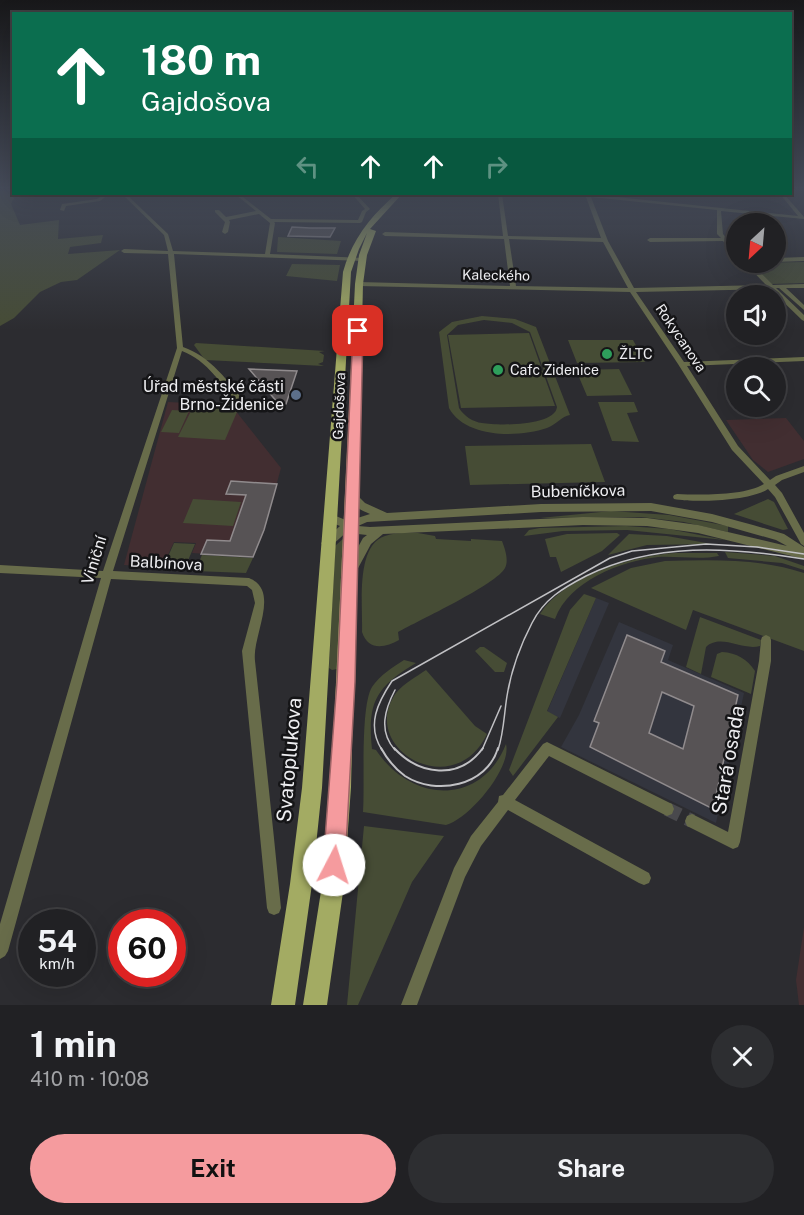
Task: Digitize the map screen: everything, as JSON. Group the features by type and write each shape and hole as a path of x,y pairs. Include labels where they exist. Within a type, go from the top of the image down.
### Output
{"main road":[{"name":"Gajdošova","path":"349,526 353,498 359,284 356,259 361,236"},
{"name":"Gajdošova","path":"331,518 346,281 369,236"},
{"name":"Svatoplukova","path":"283,1005 301,884 312,788 325,629 327,543 331,518"},
{"path":"315,1005 333,885 341,787 350,575 349,526"}],"street":[{"name":"Viniční","path":"0,951 107,575 180,348 171,252 166,236"},
{"path":"267,256 269,236"},
{"path":"462,236 604,240"},
{"name":"Rokycanova","path":"603,236 632,290 740,456 771,484"},
{"path":"721,236 726,243"},
{"path":"506,237 513,287"},
{"path":"650,240 723,240"},
{"path":"124,251 356,259"},
{"path":"786,260 804,260"},
{"path":"757,273 769,285"},
{"name":"Kaleckého","path":"359,284 632,290 726,288"},
{"name":"Kaleckého","path":"786,287 804,286"},
{"path":"786,292 804,308"},
{"path":"786,302 804,319"},
{"path":"180,348 192,354 209,368 242,404"},
{"path":"682,364 804,359"},
{"path":"677,497 723,497 759,491 804,469"},
{"path":"771,484 804,542"},
{"path":"353,498 361,506 386,516"},
{"name":"Bubeníčkova","path":"327,543 349,526 366,518 541,508 644,507 743,526 780,537 804,554"},
{"name":"Bubeníčkova","path":"331,518 349,526 381,530 583,521 647,522 698,529 804,554"},
{"path":"350,575 358,553 367,541 381,530"},
{"name":"Balbínova","path":"0,569 249,582 257,588"},
{"name":"Svatoplukova","path":"257,588 260,603 248,651 274,908"},
{"name":"Stará osada","path":"692,821 733,842 765,661 766,640"},
{"path":"409,1005 459,873 476,841 504,801 547,748 667,809"},
{"path":"504,801 644,878"}],"shaded area":[{"path":"168,402 231,405 281,468 264,530 253,557 192,553 196,543 174,542 162,568 124,565"},
{"path":"786,418 804,441 804,459 768,472 753,460 726,420"},
{"path":"596,598 609,603 560,718 547,712"},
{"path":"619,622 673,645 668,660 744,693 716,823 561,747 579,715"},
{"path":"804,927 804,1005 799,1005 796,980"}],"green space":[{"path":"0,236 58,236 58,239 103,236 101,243 70,247 68,254 120,250 77,280 61,282 40,292 14,318 0,326"},
{"path":"278,237 341,241 337,254 277,252"},
{"path":"786,262 804,262 804,283 771,284 761,273 786,273"},
{"path":"292,264 340,265 337,281 286,276"},
{"path":"482,316 515,319 536,327 570,415 547,428 507,434 479,430 457,418 449,408 439,332 452,322","holes":["484,320 512,323 530,332 557,407 554,413 547,418 537,421 501,424 475,421 459,408 447,335 458,325"]},
{"name":"Cafc Zidenice","path":"529,333 555,406 461,408 448,335"},
{"name":"ŽLTC","path":"568,340 633,340 645,362 577,363"},
{"path":"196,343 325,351 319,352 324,355 323,362 318,364 324,366 205,360 194,345"},
{"path":"619,369 632,395 587,396 576,370"},
{"path":"598,402 634,402 638,412 627,413 639,442 612,441"},
{"path":"195,403 231,405 237,412 225,440 178,437"},
{"path":"172,410 189,411 179,433 161,432"},
{"path":"591,444 605,482 470,485 465,446"},
{"path":"193,499 241,502 233,526 183,523"},
{"path":"768,499 774,502 788,529 783,530 734,514"},
{"path":"611,511 669,515 728,526 728,532 684,522 641,517 540,518"},
{"path":"626,526 669,529 725,540 627,530 563,531 524,536 529,530 540,528"},
{"path":"397,533 435,536 436,539 502,541 507,558 505,568 499,575 473,592 398,632 399,640 383,646 373,645 368,642 362,632 363,578 369,551 375,542 385,536"},
{"path":"617,533 620,535 602,551 561,572 556,557 550,557 545,539 567,534"},
{"path":"629,534 667,536 712,544 647,545 608,555"},
{"path":"344,538 337,669 332,670 329,668 335,546"},
{"path":"174,543 195,544 184,570 163,568"},
{"path":"725,552 775,556 804,566 804,570 782,563 728,558"},
{"path":"676,553 717,553 719,556 658,557 628,563 598,575 584,584 562,606 555,619 540,614 565,589 601,570 640,558"},
{"path":"202,555 253,558 246,573 195,571"},
{"path":"665,561 753,562 804,573 804,651 693,610 686,630 591,588 631,568"},
{"path":"584,594 596,598 547,711 558,717 513,776 509,770 570,610"},
{"path":"700,617 761,640 760,646 725,642 712,643 706,647 701,674 686,667"},
{"path":"484,647 507,663 504,672 495,672 475,651"},
{"path":"722,652 741,657 755,671 751,694 711,677 717,654"},
{"path":"404,660 416,663 383,688 373,707 371,719 372,749 376,750 391,768 409,781 427,788 446,790 464,787 481,778 495,764 506,744 506,754 496,779 477,803 455,821 446,825 363,812 364,728 368,697 372,687 379,679"},
{"path":"426,670 475,726 487,734 472,755 453,765 433,766 415,760 399,749 389,732 387,713 396,693 406,683"},
{"path":"364,826 444,836 412,882 358,1005 347,1005"}],"building":[{"path":"288,236 331,236 330,237"},
{"path":"249,369 297,371 286,404 278,403"},
{"path":"231,481 277,484 264,530 253,557 201,554 207,540 230,541 246,495 226,494"},
{"path":"627,635 665,651 661,662 738,695 713,809 590,747 599,723 594,721","holes":["662,692 694,706 683,749 649,733"]}],"tunnel":[{"path":"667,809 692,821"}],"tram line":[{"path":"382,750 377,741 374,723 378,705 392,681 610,558 632,551 706,544 757,547 804,554"},
{"path":"498,750 516,659 542,607 570,585 612,565 639,557 666,553 720,550 804,559"},
{"path":"395,690 386,712 385,728 386,735 395,750"},
{"path":"483,748 501,706"},
{"path":"381,748 391,763 405,776 417,782 445,786 472,779 492,761 498,748"},
{"path":"394,748 415,764 427,769 439,770 451,770 462,766 473,759 483,748"}],"place":[{"name":"ŽLTC","path":"607,354"},
{"name":"Cafc Zidenice","path":"498,370"},
{"name":"Úřad městské části Brno-Židenice","path":"296,395"}],"route":[{"path":"334,865 341,787 346,682 358,331"}]}
